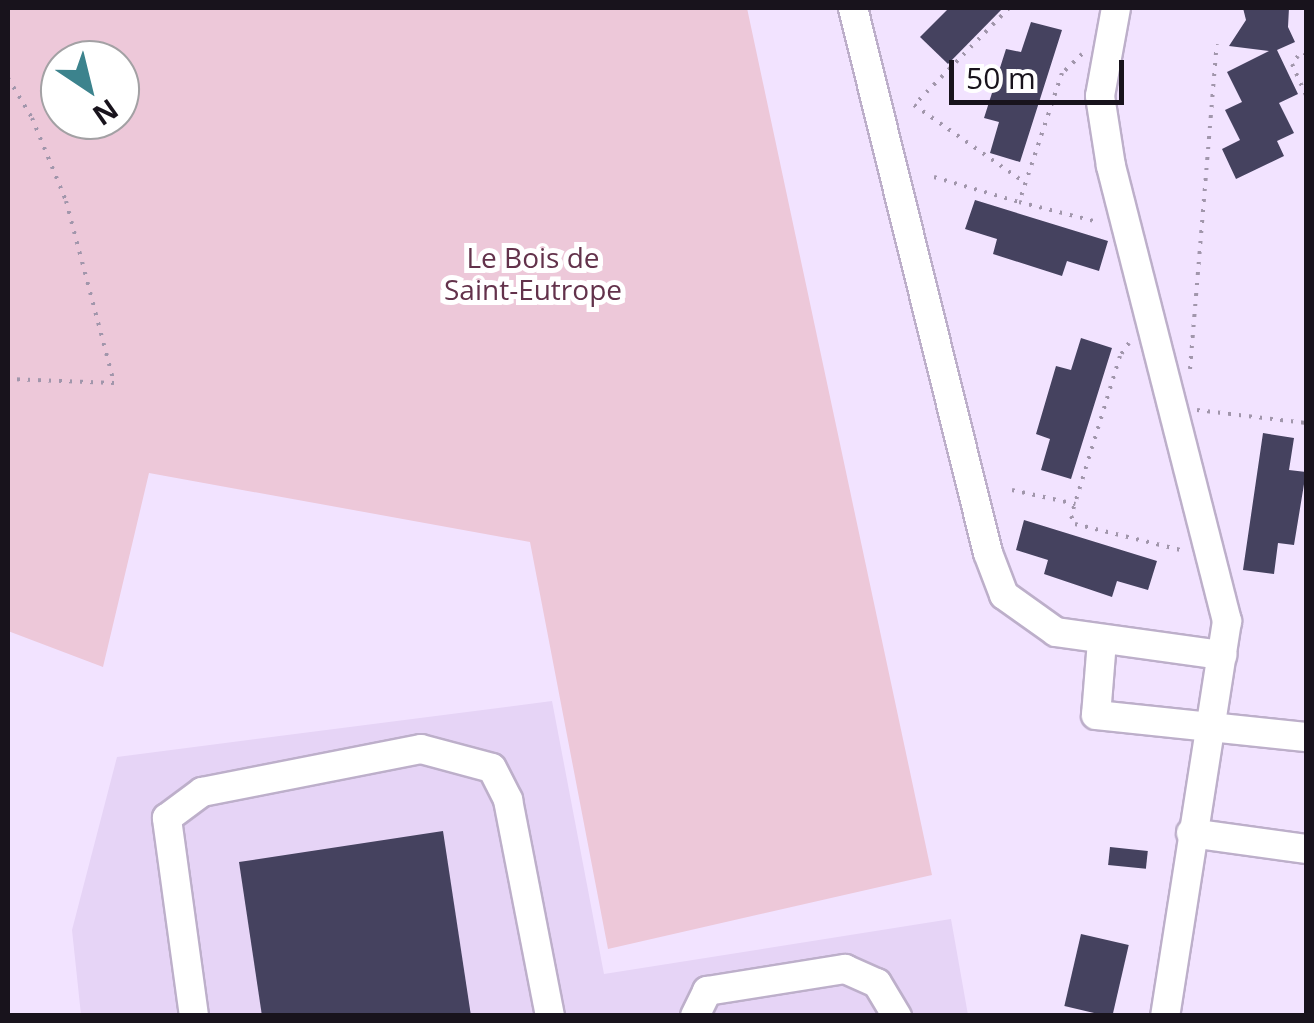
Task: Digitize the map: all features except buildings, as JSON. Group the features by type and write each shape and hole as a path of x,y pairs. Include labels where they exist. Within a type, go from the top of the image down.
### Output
{"lane":[{"path":"853,8 988,553 1004,595 1056,632 1222,655"},
{"path":"1114,17 1100,96 1127,230 1228,621 1165,1016"},
{"path":"1102,641 1096,715 1306,737"},
{"path":"194,1016 167,818 202,792 421,748 492,768 508,800 550,1016"},
{"path":"1192,834 1306,849"},
{"path":"694,1016 707,990 846,968 878,984 896,1016"}],"path":[{"path":"1009,8 914,106 1025,182"},
{"path":"1019,202 1062,73 1114,17"},
{"path":"1190,370 1217,44"},
{"path":"1306,55 1298,56 1292,64 1306,96"},
{"path":"8,78 32,118 66,201 114,383 8,379"},
{"path":"934,177 1127,230"},
{"path":"1152,326 1134,337 1120,356 1071,516 1076,524 1214,558"},
{"path":"1174,407 1306,422"},
{"path":"1012,490 1075,504"}],"shaded area":[{"path":"552,701 604,974 951,919 968,1015 81,1015 72,930 117,757"}],"green space":[{"name":"Le Bois de Saint-Eutrope","path":"8,8 747,8 932,875 608,949 530,542 149,473 103,667 8,631"}]}
